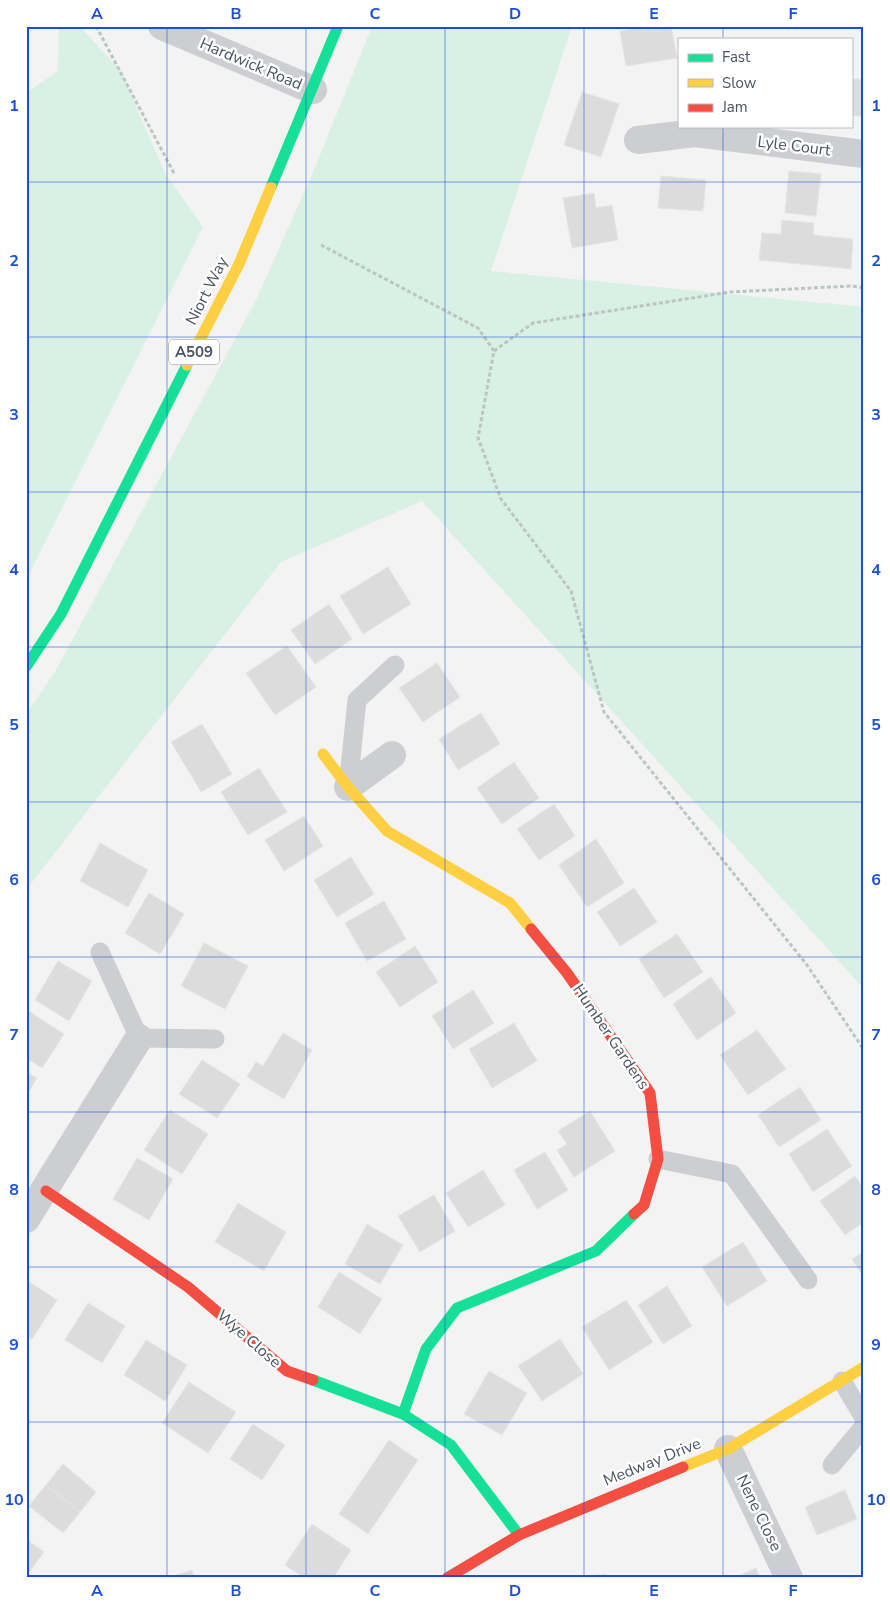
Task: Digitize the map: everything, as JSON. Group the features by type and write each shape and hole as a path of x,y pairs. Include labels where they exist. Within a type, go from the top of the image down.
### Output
{"main road":[{"name":"Niort Way","path":"26,666 61,614 239,264 338,26"},
{"name":"Humber Gardens","path":"323,754 348,787 387,831 510,902 567,973 650,1093 658,1159 644,1204 596,1251 457,1308 426,1349 403,1414"},
{"name":"Wye Close","path":"46,1191 188,1287 286,1371 403,1414 451,1445 518,1535"},
{"name":"Medway Drive","path":"447,1578 518,1535 728,1449 864,1367"}],"street":[{"name":"Hardwick Road","path":"162,26 312,90"},
{"name":"Lyle Court","path":"638,140 695,130 864,154"},
{"path":"348,787 392,756"},
{"path":"26,1219 46,1191 139,1038"},
{"name":"Nene Close","path":"728,1449 789,1578"}],"lane":[{"path":"348,787 356,700 395,665"},
{"path":"100,952 139,1038 215,1039"},
{"path":"658,1159 732,1174 808,1280"},
{"path":"842,1381 864,1418"},
{"path":"832,1465 864,1426"}],"path":[{"path":"96,26 175,175"},
{"path":"321,245 478,328 494,351"},
{"path":"864,283 864,288 852,286 730,292 533,323 494,351 478,438 501,499 571,590 604,712 807,965 864,1050"}],"green space":[{"path":"59,26 79,26 120,70 165,173 203,227 26,580 26,93 58,71"},
{"path":"372,26 572,26 491,271 864,307 864,989 422,501 281,562 26,890 26,714 55,672 256,300 314,170"}],"building":[{"path":"649,26 671,26 677,58 626,66 620,31"},
{"path":"852,79 864,79 864,116 852,116"},
{"path":"582,92 619,104 601,157 564,145"},
{"path":"789,171 821,174 816,216 785,213"},
{"path":"661,176 706,180 703,211 658,208"},
{"path":"594,193 596,208 612,205 618,240 572,248 563,198"},
{"path":"782,220 814,223 813,235 853,239 851,269 759,260 762,233 781,234"},
{"path":"388,567 411,604 363,634 340,596"},
{"path":"329,604 352,639 315,664 291,630"},
{"path":"287,646 316,687 275,715 246,673"},
{"path":"437,663 460,697 423,722 399,688"},
{"path":"481,713 500,744 458,770 439,739"},
{"path":"202,724 232,774 201,792 171,742"},
{"path":"514,762 539,798 502,824 477,788"},
{"path":"259,768 287,812 248,835 221,792"},
{"path":"554,804 575,836 539,860 517,829"},
{"path":"304,816 323,846 284,871 265,840"},
{"path":"596,839 624,883 587,907 559,865"},
{"path":"100,843 148,870 128,907 80,881"},
{"path":"351,857 374,894 337,917 314,880"},
{"path":"634,888 657,922 620,946 597,912"},
{"path":"149,893 184,914 160,954 125,933"},
{"path":"384,901 406,939 367,961 345,923"},
{"path":"677,934 703,972 664,998 639,959"},
{"path":"204,943 248,966 225,1009 181,986"},
{"path":"415,946 438,982 400,1007 376,972"},
{"path":"58,961 92,981 69,1021 35,1000"},
{"path":"711,977 736,1013 697,1040 673,1004"},
{"path":"473,990 494,1023 453,1049 432,1016"},
{"path":"27,1010 64,1034 42,1068 26,1058"},
{"path":"514,1023 537,1061 492,1088 469,1049"},
{"path":"757,1030 786,1069 748,1095 720,1055"},
{"path":"283,1033 312,1050 284,1099 247,1077 256,1062 263,1066"},
{"path":"202,1060 240,1084 217,1118 179,1094"},
{"path":"26,1072 37,1078 26,1096"},
{"path":"800,1087 821,1120 779,1147 758,1115"},
{"path":"170,1110 208,1134 182,1174 144,1150"},
{"path":"590,1111 615,1151 574,1177 557,1150 567,1144 558,1131"},
{"path":"827,1129 852,1166 813,1192 789,1154"},
{"path":"545,1152 568,1190 537,1209 514,1170"},
{"path":"137,1158 173,1179 149,1220 113,1199"},
{"path":"483,1170 505,1205 468,1227 446,1193"},
{"path":"855,1176 864,1189 864,1222 845,1235 820,1201"},
{"path":"434,1195 455,1231 420,1252 398,1216"},
{"path":"238,1203 286,1232 264,1271 215,1242"},
{"path":"367,1224 403,1245 380,1284 345,1264"},
{"path":"743,1242 767,1281 727,1306 702,1267"},
{"path":"864,1252 864,1278 852,1259"},
{"path":"339,1272 382,1299 360,1334 318,1307"},
{"path":"26,1280 57,1300 32,1339 26,1335"},
{"path":"667,1286 692,1326 663,1344 638,1305"},
{"path":"626,1300 653,1342 609,1370 582,1327"},
{"path":"88,1303 125,1326 102,1363 65,1340"},
{"path":"560,1339 583,1374 542,1401 518,1366"},
{"path":"146,1340 187,1365 165,1401 124,1375"},
{"path":"489,1371 527,1393 502,1435 464,1414"},
{"path":"189,1382 236,1412 208,1453 162,1423"},
{"path":"253,1424 285,1445 262,1480 230,1459"},
{"path":"389,1440 418,1460 368,1534 339,1514"},
{"path":"63,1464 96,1492 80,1512 46,1485"},
{"path":"46,1485 80,1512 63,1533 29,1506"},
{"path":"845,1490 857,1519 817,1535 805,1507"},
{"path":"312,1524 351,1550 333,1578 304,1578 285,1565"},
{"path":"26,1539 44,1552 27,1575 26,1574"},
{"path":"756,1568 760,1578 734,1578"},
{"path":"192,1570 194,1578 167,1578"},
{"path":"606,1574 606,1578 572,1578"}],"traffic: fast":[{"path":"271,187 338,26"},
{"path":"26,667 61,614 187,365"},
{"path":"403,1414 426,1349 457,1308 596,1251 634,1214"},
{"path":"313,1380 403,1414 451,1445 519,1535"}],"traffic: slow":[{"path":"187,365 239,264 271,187"},
{"path":"323,754 348,787 387,831 510,903 531,929"},
{"path":"683,1467 728,1449 864,1367"}],"traffic: jam":[{"path":"531,929 567,973 650,1093 658,1159 644,1205 634,1214"},
{"path":"46,1191 188,1287 287,1371 313,1380"},
{"path":"447,1578 519,1535 683,1467"}]}
